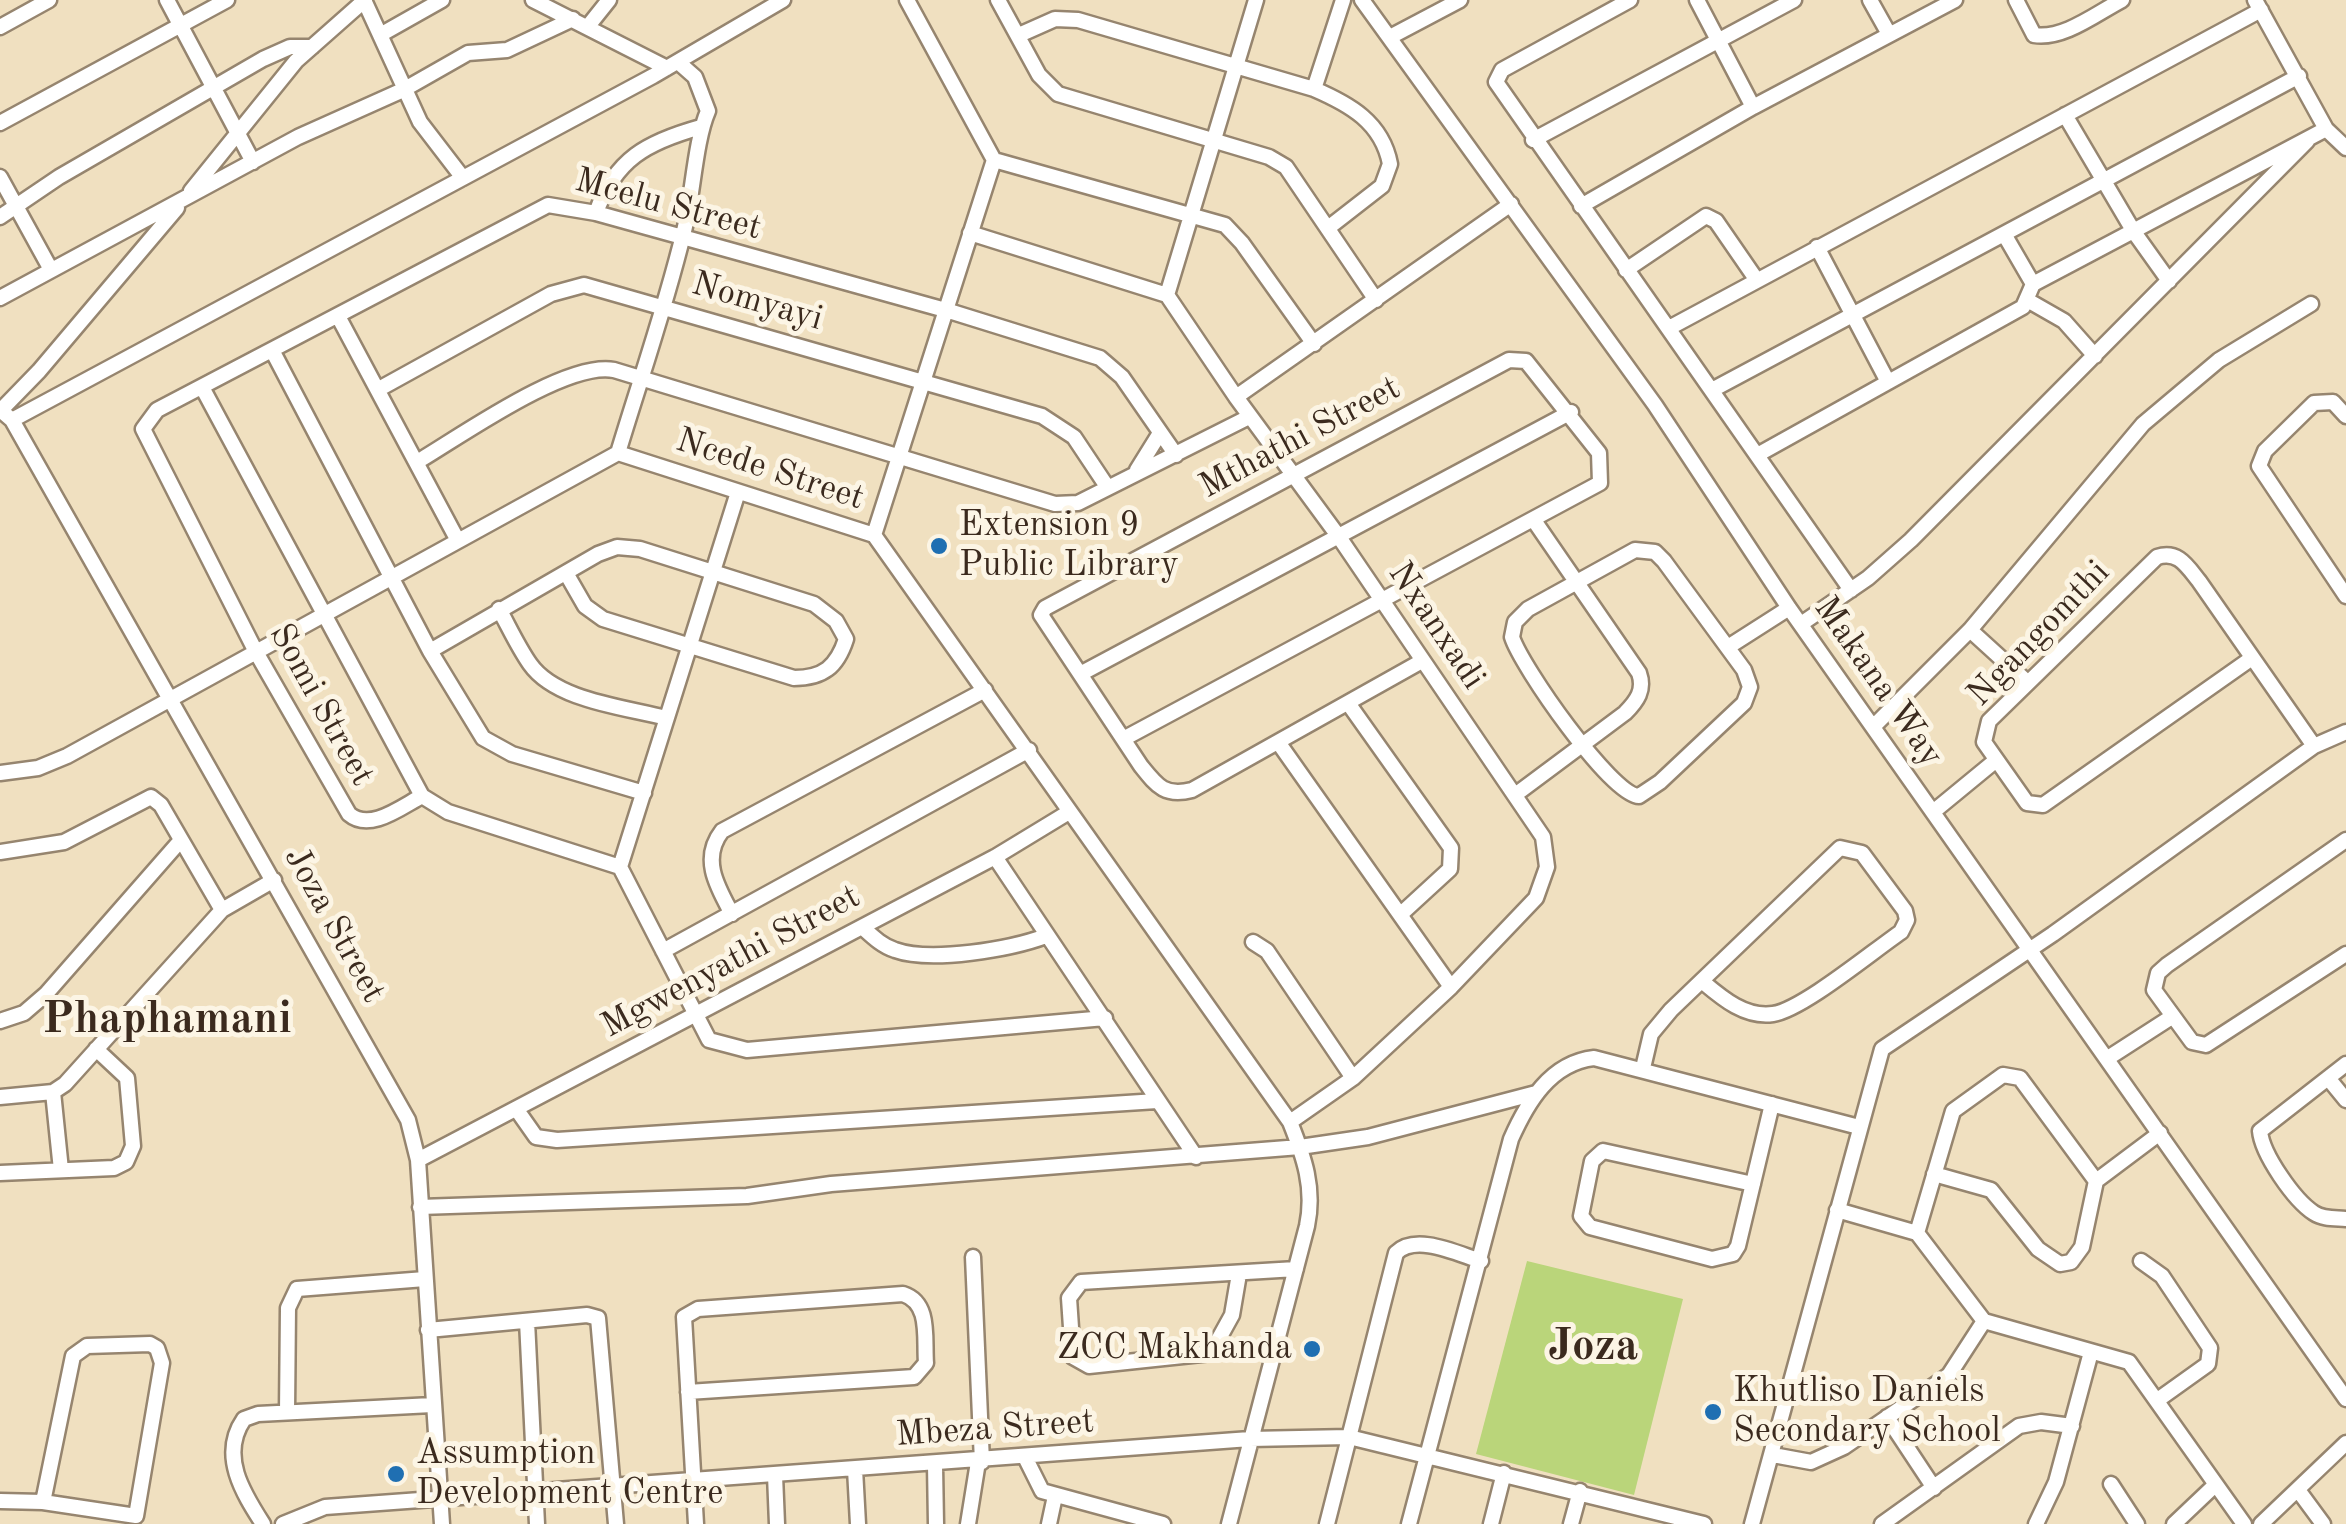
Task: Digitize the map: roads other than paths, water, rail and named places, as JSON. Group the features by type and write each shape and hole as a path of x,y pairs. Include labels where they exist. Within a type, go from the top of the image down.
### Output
{"street":[{"path":"0,27 49,0"},
{"path":"166,0 252,162"},
{"path":"0,123 182,29 228,0"},
{"path":"3,413 312,48 364,0 402,90 441,154 464,178"},
{"path":"380,35 442,0"},
{"path":"0,773 38,768 67,756 618,453 682,239 698,169 700,128 708,111 695,77 534,0"},
{"path":"589,25 609,0"},
{"path":"3,413 464,178 783,0"},
{"path":"874,534 949,311 994,160 908,0"},
{"path":"998,0 1039,74 1058,94 1269,157 1286,167 1376,300"},
{"path":"970,233 1168,295 1256,0"},
{"path":"1314,89 1343,0"},
{"name":"Makana Way","path":"1362,0 1654,405 1789,608 2346,1399"},
{"path":"1390,37 1439,5 1460,0"},
{"path":"1630,0 1498,73 1496,82 1851,590"},
{"path":"1697,0 1754,107"},
{"path":"1533,140 1794,0"},
{"path":"1870,0 1889,34"},
{"path":"1581,206 1754,107 1955,0"},
{"path":"2016,0 2034,35 2046,37 2122,0"},
{"path":"1669,328 2065,115 2258,5 2326,129 2346,148"},
{"path":"1018,35 1044,22 1069,18 1314,89 1361,113 1375,130 1390,164 1382,186 1328,228"},
{"path":"0,298 252,162 402,90 468,53 508,50 573,19"},
{"path":"0,217 59,177 214,91 263,59 290,47 312,48"},
{"path":"1712,390 2101,178 2299,76"},
{"path":"2065,115 2168,282"},
{"path":"596,213 606,183 624,162 700,128"},
{"path":"2033,284 2326,129"},
{"path":"1801,624 1851,590 1912,540 2308,141"},
{"path":"994,160 1191,212 1232,232 1314,344"},
{"path":"0,177 50,268"},
{"path":"1236,397 1510,204"},
{"name":"Mcelu Street","path":"143,429 158,410 548,206 596,213 949,311 1106,362 1176,455"},
{"path":"1626,270 1706,216 1716,222 1756,279"},
{"path":"1758,454 2014,314 2029,301 2033,284 2004,234"},
{"path":"1817,246 1888,382"},
{"name":"Nomyayi","path":"380,389 565,288 584,285 926,381 1063,427 1106,485"},
{"name":"Nxanxadi","path":"1168,295 1515,794 1542,837 1548,857 1544,884 1536,898 1452,987 1353,1078 1290,1122"},
{"path":"2029,301 2064,321 2095,356"},
{"path":"1874,727 1970,630 2143,424 2219,360 2311,304"},
{"path":"339,318 457,540"},
{"path":"273,352 430,651 487,742 644,793"},
{"name":"Mthathi Street","path":"1422,661 1192,790 1172,794 1159,788 1043,621 1046,608 1509,360 1531,365 1571,412"},
{"path":"417,462 572,374 602,368 1041,502 1078,502 1250,416"},
{"path":"203,388 422,796"},
{"path":"2346,416 2333,402 2314,403 2265,450 2259,466 2346,596"},
{"path":"1082,673 1571,412 1599,453 1600,483 1126,738"},
{"name":"Joza Street","path":"3,413 402,1108 418,1160 442,1524"},
{"name":"Somi Street","path":"143,429 256,652 354,819 379,818 422,796 460,816 620,867"},
{"path":"1136,471 1160,433"},
{"name":"Ncede Street","path":"618,453 874,534 1290,1122 1309,1180 1311,1207 1229,1524"},
{"path":"738,492 620,867 709,1040 748,1050 1105,1018"},
{"path":"1515,794 1638,699 1639,673 1533,519"},
{"path":"430,651 499,609 566,573 617,547 640,549 814,604 836,621 846,639 833,666 808,678 781,675 592,613 566,573"},
{"path":"1635,550 1655,552 1750,682 1747,698 1649,792 1639,796 1624,793 1583,745 1512,636 1521,615 1577,583 1635,550"},
{"name":"Ngangomthi","path":"2252,658 2052,802 2027,803 1984,742 1984,729 2026,682 2157,557 2167,554 2183,561 2252,658 2314,746"},
{"path":"1728,648 1789,608"},
{"path":"499,609 531,666 542,676 584,696 666,718"},
{"path":"1970,630 2026,682"},
{"path":"732,914 711,866 713,845 722,831 984,690"},
{"path":"1348,703 1450,848 1450,870 1401,914"},
{"path":"1752,1524 1774,1455 1836,1210 1882,1049 2030,950 2314,746 2346,732"},
{"path":"1278,742 1452,987"},
{"path":"663,951 1028,750"},
{"path":"1933,812 1995,761"},
{"path":"0,852 64,842 151,796 162,805 222,910"},
{"name":"Mgwenyathi Street","path":"418,1160 862,927 1070,812"},
{"path":"0,1021 24,1012 46,994 180,840"},
{"path":"2346,840 2158,973 2154,990 2170,1018 2192,1042 2206,1044 2346,954"},
{"path":"1643,1068 1651,1034 1702,982 1840,848 1862,853 1905,911 1907,920 1901,932 1789,1010 1754,1012 1729,1004 1702,982"},
{"path":"995,856 1196,1157"},
{"path":"0,1098 53,1092 222,910 274,880"},
{"path":"862,927 888,947 909,954 996,950 1046,936"},
{"path":"1253,942 1267,951 1353,1078"},
{"path":"2108,1058 2170,1018"},
{"path":"0,1174 114,1168 130,1157 127,1078 96,1049"},
{"path":"420,1207 747,1196 816,1185 1300,1146 1368,1137 1536,1093 1579,1060 1594,1058 1859,1127"},
{"path":"2346,1064 2261,1126 2260,1136 2303,1204 2319,1216 2346,1219"},
{"path":"1917,1234 1953,1111 1994,1080 2012,1074 2020,1078 2096,1182"},
{"path":"2328,1078 2346,1100"},
{"path":"53,1092 61,1170"},
{"path":"1409,1524 1482,1261 1511,1140 1536,1093"},
{"path":"517,1110 536,1137 558,1140 1158,1100"},
{"path":"1752,1184 1603,1151 1592,1160 1581,1216 1590,1227 1724,1259 1738,1246 1772,1104"},
{"path":"1934,1174 1990,1190 2038,1249 2060,1264 2071,1262 2082,1247 2096,1182 2160,1133"},
{"path":"1836,1210 1917,1234 1984,1321 2128,1362 2159,1399 2214,1487 2244,1524"},
{"path":"1327,1524 1396,1253 1411,1244 1424,1245 1482,1261"},
{"path":"968,1524 980,1462 973,1257"},
{"path":"2141,1261 2162,1276 2210,1348 2208,1364 2159,1399"},
{"path":"1239,1274 1232,1315 1210,1353 1089,1366 1080,1365 1073,1357 1070,1298 1081,1282 1296,1269"},
{"path":"286,1412 288,1308 297,1290 425,1279"},
{"path":"688,1392 914,1377 926,1363 922,1310 914,1298 903,1294 690,1312 682,1326 696,1524"},
{"path":"428,1330 586,1315 600,1322 616,1524"},
{"path":"527,1321 537,1524"},
{"path":"1774,1455 1812,1462 1823,1459 1959,1366 1984,1321"},
{"path":"0,1501 44,1502 129,1520 162,1363 157,1348 150,1344 87,1346 72,1356 44,1502"},
{"path":"2036,1524 2050,1499 2091,1352"},
{"path":"263,1524 236,1478 236,1436 244,1419 286,1412 432,1405"},
{"path":"1887,1418 1934,1488"},
{"path":"1882,1524 2018,1426 2040,1422 2072,1426"},
{"name":"Mbeza Street","path":"283,1524 326,1507 1026,1459 1250,1439 1349,1436 1580,1491 1656,1518 1704,1524"},
{"path":"2261,1524 2346,1442"},
{"path":"1026,1459 1038,1488 1132,1520 1163,1524"},
{"path":"935,1464 936,1524"},
{"path":"855,1469 858,1524"},
{"path":"1491,1524 1504,1473"},
{"path":"774,1476 777,1524"},
{"path":"2112,1484 2137,1524"},
{"path":"2174,1524 2214,1487"},
{"path":"2298,1490 2323,1524"},
{"path":"1571,1524 1580,1491"},
{"path":"1048,1524 1055,1496"},
{"path":"326,1507 337,1524"}],"place":[{"name":"Extension 9 Public Library","path":"939,546"},
{"name":"ZCC Makhanda","path":"1312,1349"},
{"name":"Khutliso Daniels Secondary School","path":"1713,1412"},
{"name":"Assumption Development Centre","path":"396,1474"}],"district":[{"name":"Phaphamani","path":"167,1020"},
{"name":"Joza","path":"1593,1347"}]}
